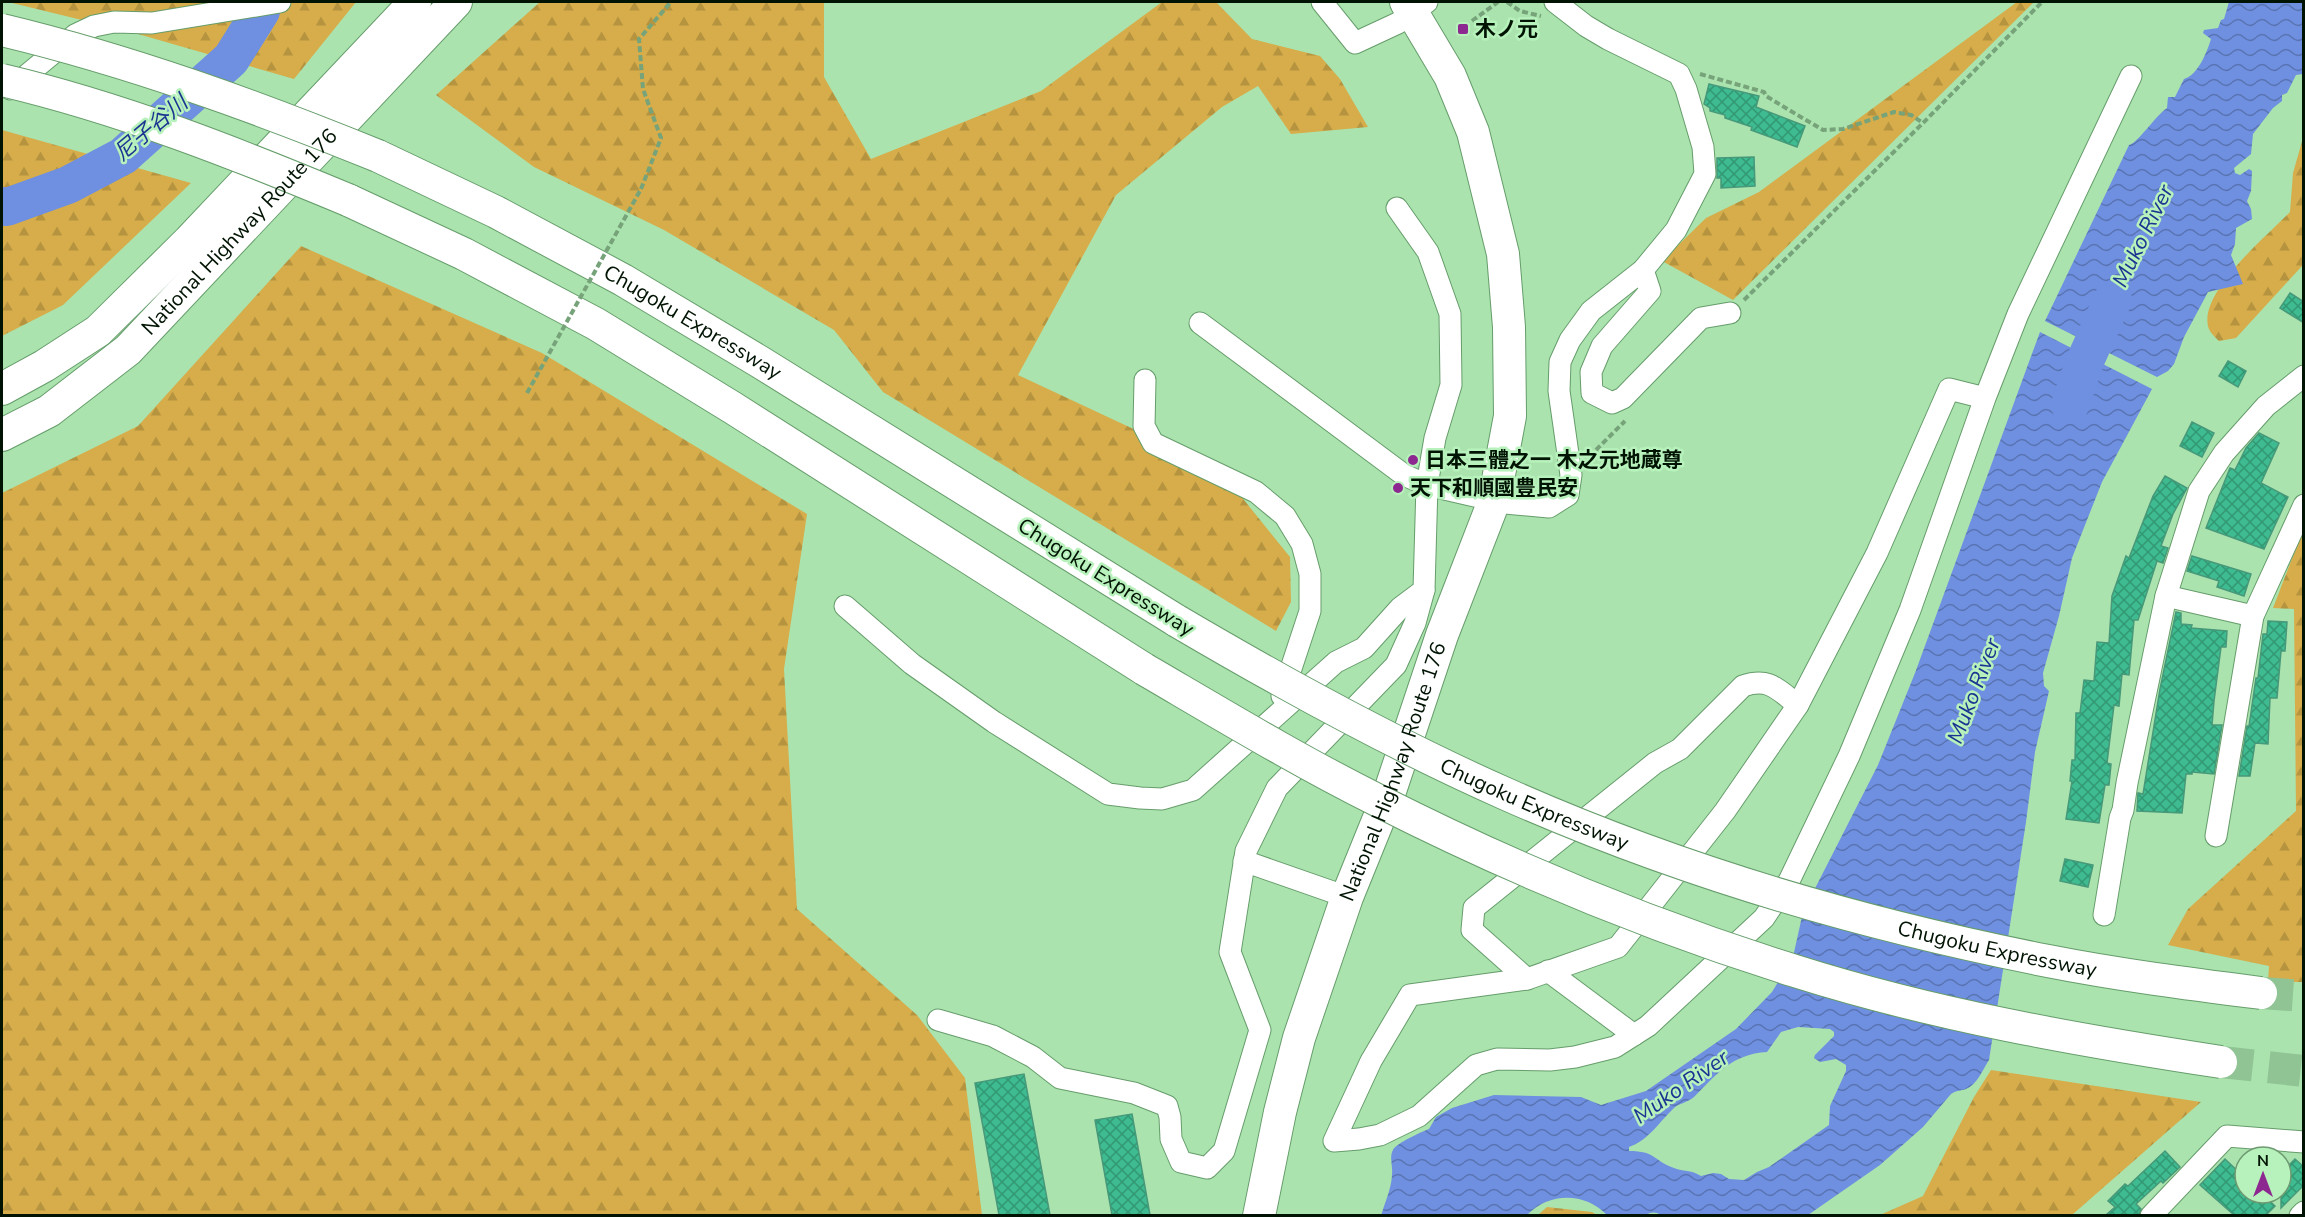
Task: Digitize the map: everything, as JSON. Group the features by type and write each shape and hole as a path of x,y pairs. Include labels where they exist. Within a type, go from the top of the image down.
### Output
{"highway":[{"name":"National Highway Route 176","path":"2,389 44,366 98,331 197,232 415,2"},
{"name":"National Highway Route 176","path":"2,435 49,411 128,350 456,2"},
{"name":"National Highway Route 176","path":"1259,1215 1280,1112 1299,1038 1347,897 1390,791 1442,635 1494,501 1510,416 1509,327 1462,163 1429,79 1406,8"},
{"name":"Chugoku Expressway","path":"2,30 154,72 261,109 378,156 496,212 633,286 760,362 1177,621 1276,679 1506,794 1611,837 1722,876 1944,938 2049,962 2261,993"},
{"path":"2,80 133,117 238,155 348,200 464,254 596,324 733,408 1144,669 1266,741 1386,805 1476,848 1572,890 1688,936 1797,972 1911,1004 2038,1032 2220,1062"}],"street":[{"path":"2,92 11,88 75,35 94,26 114,22 152,23 280,2"},
{"path":"1322,2 1355,43 1406,8"},
{"path":"1200,322 1404,475 1427,485 1494,501 1549,507 1568,495 1571,475 1559,391 1560,362 1570,340 1591,311 1643,270 1676,230 1704,174 1703,147 1686,89 1679,74 1608,39 1586,26 1555,2"},
{"path":"1985,398 1949,389 1877,553 1798,705 1725,811 1618,946 1527,979 1410,995 1371,1061 1334,1141 1380,1135 1419,1116 1476,1065 1497,1059 1550,1060 1575,1057 1615,1047 1648,1026 1764,918 1789,881 1849,756 1910,610 1985,398 2018,314 2131,76"},
{"path":"938,1020 993,1036 1033,1057 1060,1078 1134,1093 1167,1106 1171,1139 1181,1162 1207,1168 1224,1151 1260,1030 1230,952 1246,851 1277,788 1396,664 1415,623 1424,590 1427,485 1435,438 1451,385 1450,314 1428,252 1397,208"},
{"path":"1643,270 1650,291 1602,346 1591,372 1593,393 1612,403 1623,398 1701,318 1730,313"},
{"path":"2104,915 2120,818 2124,810 2127,783 2166,596 2199,491 2224,453 2266,406 2304,376"},
{"path":"1145,380 1144,426 1153,443 1256,492 1285,516 1302,544 1310,574 1310,611 1276,715"},
{"path":"2216,836 2253,616 2304,505"},
{"path":"845,606 921,671 994,722 1108,794 1162,799 1193,790 1336,662 1364,648 1400,608 1424,590"},
{"path":"2166,596 2253,616"},
{"path":"1527,979 1472,930 1474,908 1655,763 1680,749 1743,686 1756,682 1769,683 1798,705"},
{"path":"1244,861 1347,897"},
{"path":"1548,971 1634,1035"},
{"path":"2151,1215 2227,1136 2304,1142"},
{"path":"2300,1215 2304,1212"}],"path":[{"path":"527,393 641,189 661,138 643,89 639,39 671,2"},
{"path":"1472,21 1498,2"},
{"path":"1730,313 2042,2"},
{"path":"1662,65 1764,92 1766,96 1789,111 1823,130 1843,129 1894,112 1911,115 1923,123"},
{"path":"1596,450 1629,416"}],"green space":[{"path":"8,2 356,2 294,79 131,32"},
{"path":"540,2 824,2 824,77 871,159 1041,91 1162,2 1216,2 1252,39 1320,56 1340,79 1368,127 1291,134 1258,86 1222,107 1116,195 1018,375 1219,469 1290,557 1291,602 1276,631 883,392 834,330 664,230 534,167 436,95"},
{"path":"2017,2 2034,2 1733,300 1662,261 1706,218 1759,192"},
{"path":"2,130 191,183 63,305 2,336"},
{"path":"2303,138 2303,265 2236,338 2219,341 2208,326 2208,312 2214,297 2237,265 2290,212 2293,173"},
{"path":"301,246 542,353 807,514 784,669 797,909 917,1015 965,1078 982,1215 2,1215 2,493 138,426"},
{"path":"2303,530 2303,982 2268,982 2269,966 2168,945 2188,909 2296,811 2294,609 2273,608"},
{"path":"1991,1070 2201,1102 2072,1215 1880,1215 1923,1196 1974,1097"},
{"path":"1547,1207 1592,1212 1597,1215 1538,1215"}],"water":[{"path":"2229,2 2303,2 2303,74 2296,75 2287,93 2282,95 2282,101 2273,108 2253,134 2251,154 2234,168 2235,173 2240,175 2249,169 2252,171 2251,191 2247,201 2252,219 2236,228 2235,244 2231,255 2243,284 2208,292 2184,337 2174,364 2168,371 2157,377 2045,321 2129,145 2167,108 2168,97 2175,97 2184,79 2198,68 2211,39 2203,33 2204,30 2218,28 2221,20 2224,19"},
{"path":"2040,332 2152,389 2102,482 2072,558 2043,673 2044,686 2049,691 2035,752 1989,1060 1973,1084 1951,1094 1923,1127 1880,1165 1808,1215 1663,1216 1654,1212 1646,1215 1607,1215 1588,1202 1567,1198 1546,1202 1527,1215 1381,1216 1391,1184 1393,1150 1404,1141 1429,1129 1436,1117 1452,1108 1494,1095 1581,1097 1601,1105 1646,1091 1736,1029 1772,992 1793,957 1803,912 1878,765 1915,673","holes":["1798,1027 1830,1029 1834,1032 1834,1036 1814,1058 1820,1062 1836,1059 1846,1065 1846,1071 1830,1106 1829,1125 1769,1167 1744,1180 1729,1179 1721,1174 1713,1173 1701,1176 1674,1168 1649,1154 1629,1151 1629,1147 1648,1135 1674,1108 1689,1101 1726,1067 1744,1057 1767,1052 1781,1032"]}],"building":[{"path":"1709,84 1759,96 1756,107 1805,126 1797,147 1751,130 1752,127 1725,118 1725,115 1710,111 1710,108 1704,104"},
{"path":"1754,157 1755,186 1721,188 1721,178 1717,178 1717,158"},
{"path":"2290,293 2304,302 2304,323 2280,308"},
{"path":"2228,361 2246,371 2238,387 2219,376"},
{"path":"2192,422 2214,433 2202,457 2180,446"},
{"path":"2259,433 2279,443 2261,483 2288,497 2264,549 2206,528 2230,468 2235,470 2246,448"},
{"path":"2165,476 2187,488 2173,514 2161,546 2168,548 2163,563 2157,561 2138,620 2134,620 2129,675 2122,674 2119,706 2114,705 2107,763 2111,764 2109,785 2105,785 2099,823 2066,819 2072,781 2070,781 2072,760 2075,760 2076,713 2080,713 2084,680 2094,681 2097,642 2109,643 2112,596 2126,556 2129,558 2153,496"},
{"path":"2192,556 2251,574 2244,596 2217,587 2219,581 2187,571"},
{"path":"2176,612 2181,613 2181,624 2192,625 2191,628 2227,631 2226,647 2221,647 2214,701 2212,725 2222,725 2214,774 2192,772 2192,774 2186,774 2182,813 2137,811 2138,793 2143,794 2160,689"},
{"path":"2268,621 2287,622 2285,651 2281,651 2277,698 2270,698 2268,744 2255,743 2250,776 2239,776 2256,678 2258,678 2263,634 2267,634"},
{"path":"2065,859 2093,865 2088,887 2060,881"},
{"path":"1024,1074 1050,1215 999,1215 975,1083"},
{"path":"1132,1114 1150,1215 1112,1215 1095,1120"},
{"path":"2165,1151 2180,1167 2136,1204 2141,1209 2139,1215 2106,1215 2115,1207 2108,1201 2125,1184 2128,1186"},
{"path":"2225,1159 2233,1167 2233,1205 2275,1206 2266,1215 2234,1215 2200,1185"},
{"path":"2295,1159 2304,1167 2304,1185 2293,1196 2293,1161"}],"waterway":[{"name":"尼子谷川","path":"2,206 7,207 68,185 123,156 231,59 261,11 263,2"},
{"name":"Muko River","path":"2070,405 2085,361 2113,299"}],"tunnel":[{"path":"2261,993 2304,996"},
{"path":"2221,1062 2304,1071"}],"place":[{"name":"木ノ元","path":"1463,29"},
{"name":"日本三體之一 木之元地蔵尊","path":"1413,460"},
{"name":"天下和順國豊民安","path":"1398,488"}]}
